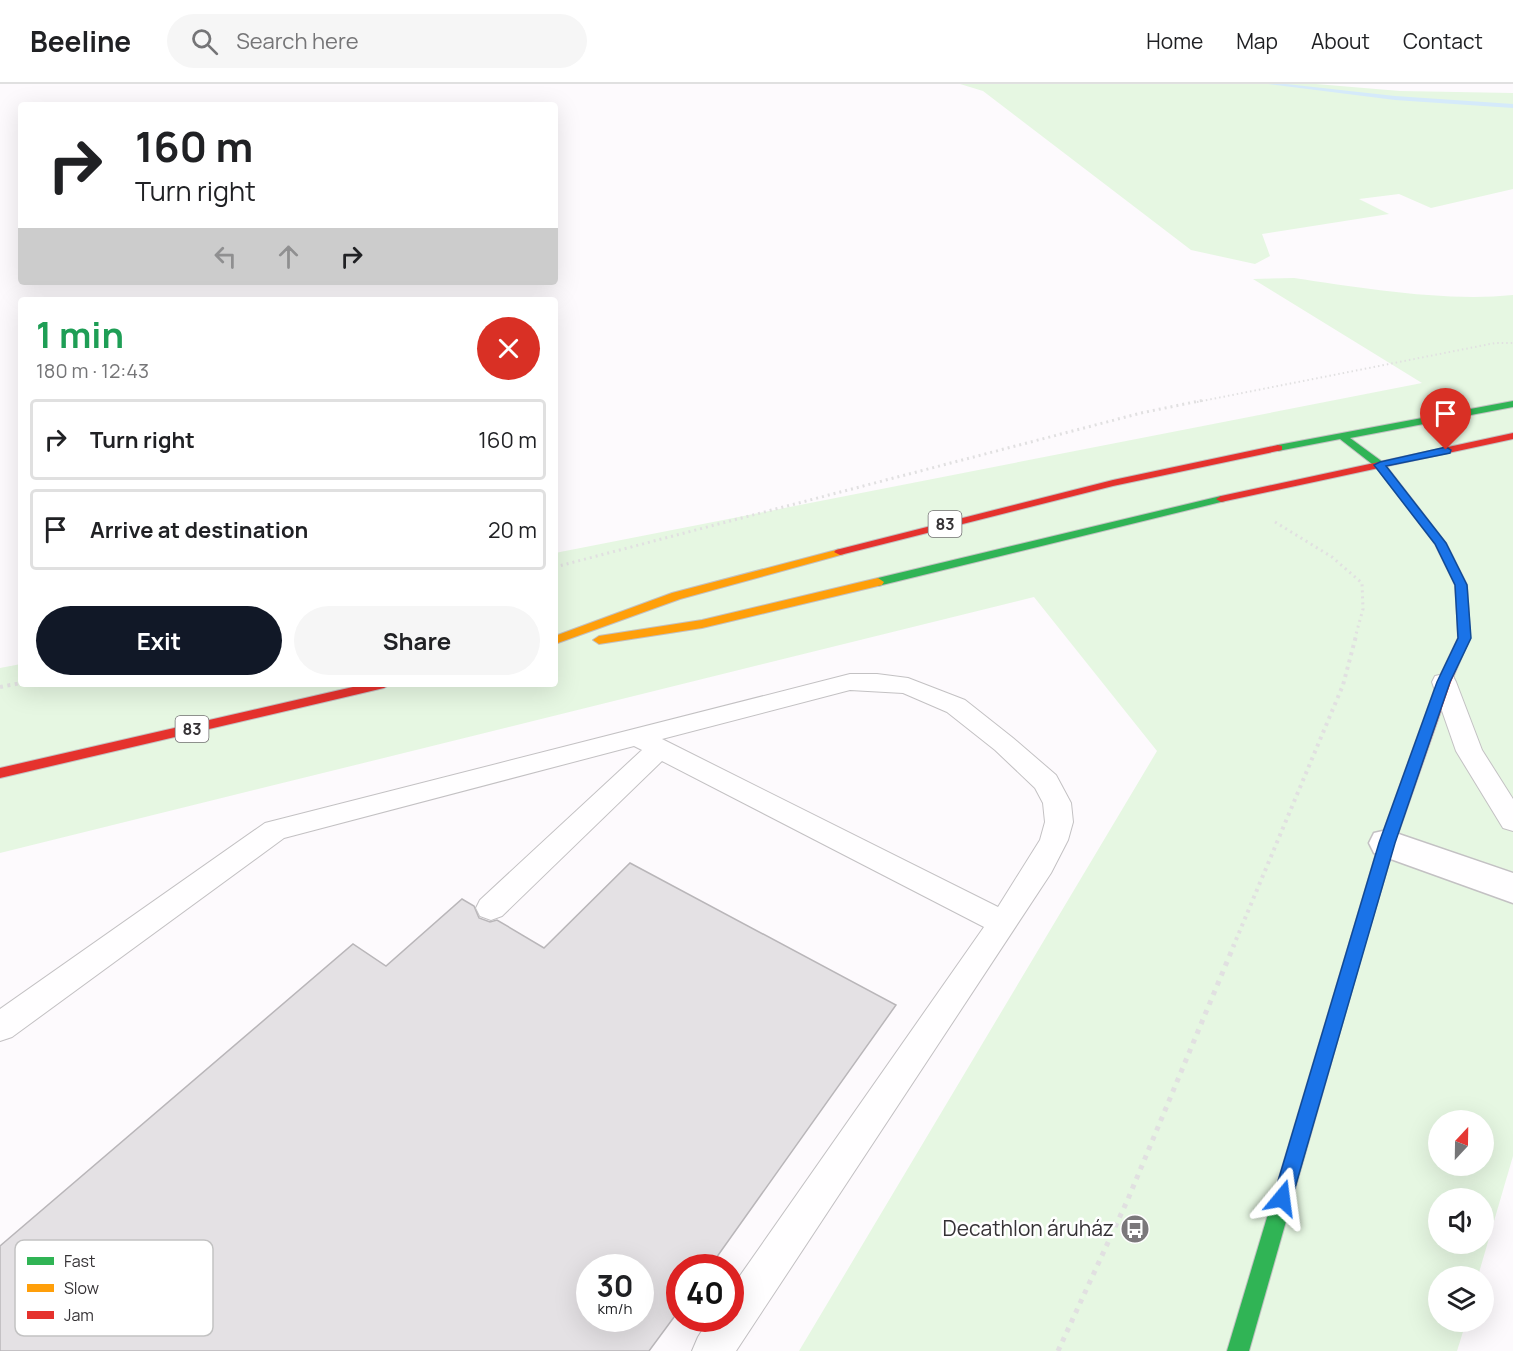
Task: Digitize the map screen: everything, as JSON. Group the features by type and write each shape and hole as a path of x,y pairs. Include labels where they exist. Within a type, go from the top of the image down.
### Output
{"main road":[{"name":"83","path":"558,639 676,596 1002,509 1190,465 1513,404"},
{"name":"83","path":"558,646 702,624 1235,496 1513,436"},
{"path":"1238,1351 1387,843 1444,682 1464,638 1461,585 1440,543 1380,465 1343,437"},
{"name":"83","path":"0,773 371,687"}],"street":[{"path":"1387,843 1513,888"}],"lane":[{"path":"0,1027 275,830 648,742 850,682 877,682 909,686 956,706 1004,744 1046,782 1057,803 1059,822 1054,840 1041,865 1003,923 712,1351"},
{"path":"1444,682 1469,751 1513,821"},
{"path":"491,909 648,742"},
{"path":"648,742 1003,923"}],"path":[{"path":"558,566 1141,413 1495,344 1513,343"},
{"path":"1058,1351 1128,1199 1343,685 1364,609 1362,583 1332,557 1235,496"},
{"path":"0,687 18,684"}],"green space":[{"path":"960,84 1316,84 1400,91 1513,93 1513,189 1431,208 1399,194 1359,199 1389,214 1262,234 1270,256 1255,264 1191,250 983,91"},
{"path":"1294,278 1375,290 1460,297 1513,295 1513,1156 1494,1221 1494,1188 1428,1188 1428,1254 1484,1254 1481,1266 1428,1266 1428,1332 1463,1332 1457,1351 799,1351 1157,751 1034,597 0,853 0,668 18,665 18,687 558,687 558,552 1422,383 1253,279"}],"building":[{"path":"630,863 896,1005 719,1254 666,1254 666,1328 649,1351 0,1351 0,1246 353,944 386,966 462,899 474,906 479,918 490,922 497,920 544,948"}],"waterway":[{"path":"1271,84 1395,98 1513,106"}],"traffic: fast":[{"path":"1278,448 1513,404"},
{"path":"1343,437 1380,465 1440,543 1461,585 1463,616"},
{"path":"878,582 1221,499"},
{"path":"1238,1351 1359,937"}],"traffic: slow":[{"path":"558,639 676,596 840,552"},
{"path":"599,640 702,624 878,582"}],"traffic: jam":[{"path":"1221,499 1513,436"},
{"path":"840,552 1113,483 1278,448"},
{"path":"1359,937 1387,843 1444,682 1464,638 1463,616"},
{"path":"0,773 371,687"}],"place":[{"name":"Decathlon áruház","path":"1135,1229"}],"route":[{"path":"1282,1198 1387,843 1444,682 1464,638 1461,585 1440,543 1380,465 1446,450"}]}
